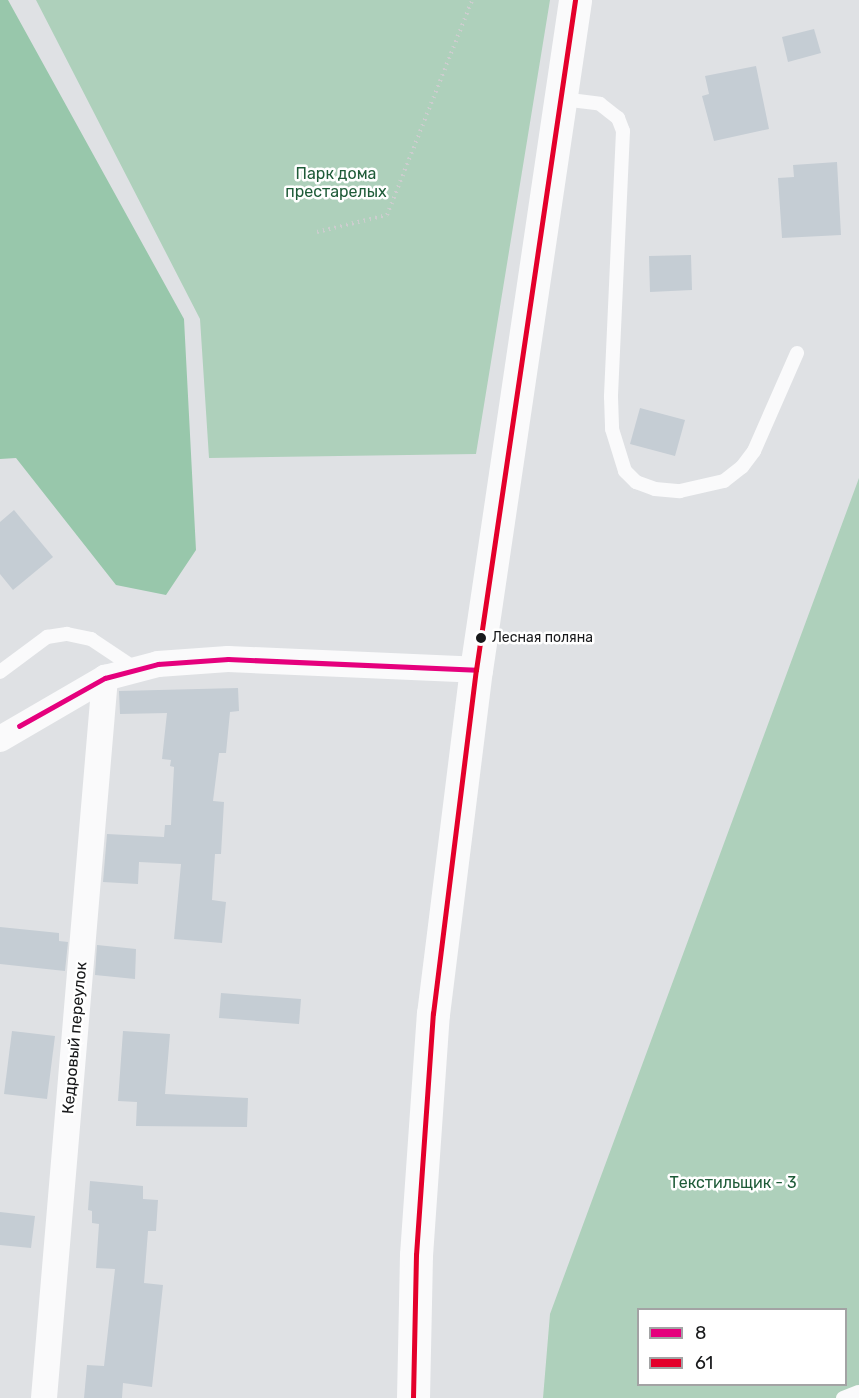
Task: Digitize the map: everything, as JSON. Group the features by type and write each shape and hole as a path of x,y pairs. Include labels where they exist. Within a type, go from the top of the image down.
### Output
{"main road":[{"path":"414,1398 416,1255 433,1014 476,670 575,0"}],"street":[{"path":"0,739 105,678 133,668 228,659 476,670"},
{"name":"Кедровый переулок","path":"44,1398 105,678"}],"lane":[{"path":"562,99 600,104 618,118 623,131 611,397 612,429 625,471 636,482 655,489 680,491 724,481 742,467 754,451 797,353"},
{"path":"0,672 47,637 67,634 91,639 133,668"},
{"path":"843,1398 859,1392"}],"path":[{"path":"317,232 387,215 472,0"}],"green space":[{"path":"0,0 8,0 184,319 196,550 166,595 116,585 16,458 0,459"},
{"name":"Парк дома престарелых","path":"36,0 550,0 476,454 209,458 200,319"},
{"name":"Текстильщик - 3","path":"859,478 859,1398 543,1398 550,1314"}],"building":[{"path":"814,29 821,53 788,62 782,37"},
{"path":"756,66 769,129 714,141 702,96 709,94 705,76"},
{"path":"837,162 841,235 782,238 778,178 794,177 793,165"},
{"path":"691,255 692,290 650,292 649,256"},
{"path":"640,408 685,420 675,456 630,444"},
{"path":"14,510 53,557 13,590 0,574 0,522"},
{"path":"238,688 239,711 230,712 226,753 219,753 213,801 224,802 221,854 215,854 212,900 226,902 222,943 174,939 181,864 139,862 138,884 103,882 107,834 164,837 165,825 171,825 174,767 170,766 171,760 162,759 167,713 120,714 119,691"},
{"path":"0,927 59,933 59,941 68,942 65,971 0,964"},
{"path":"97,945 136,949 135,979 95,975"},
{"path":"221,993 301,999 299,1024 219,1018"},
{"path":"12,1031 55,1036 47,1099 4,1094"},
{"path":"123,1031 170,1034 165,1094 248,1098 247,1127 136,1126 137,1102 118,1101"},
{"path":"90,1181 143,1186 143,1199 158,1200 156,1231 148,1231 144,1283 163,1285 152,1387 123,1383 122,1398 84,1398 87,1365 104,1366 115,1269 96,1268 99,1224 92,1223 92,1211 88,1210"},
{"path":"0,1212 35,1216 31,1248 0,1245"}],"transit line":[{"name":"61","path":"413,1398 416,1255 433,1014 476,670 575,0"},
{"name":"8","path":"19,726 105,678 158,664 228,659 476,670"}],"place":[{"name":"Лесная поляна","path":"481,638"}]}
